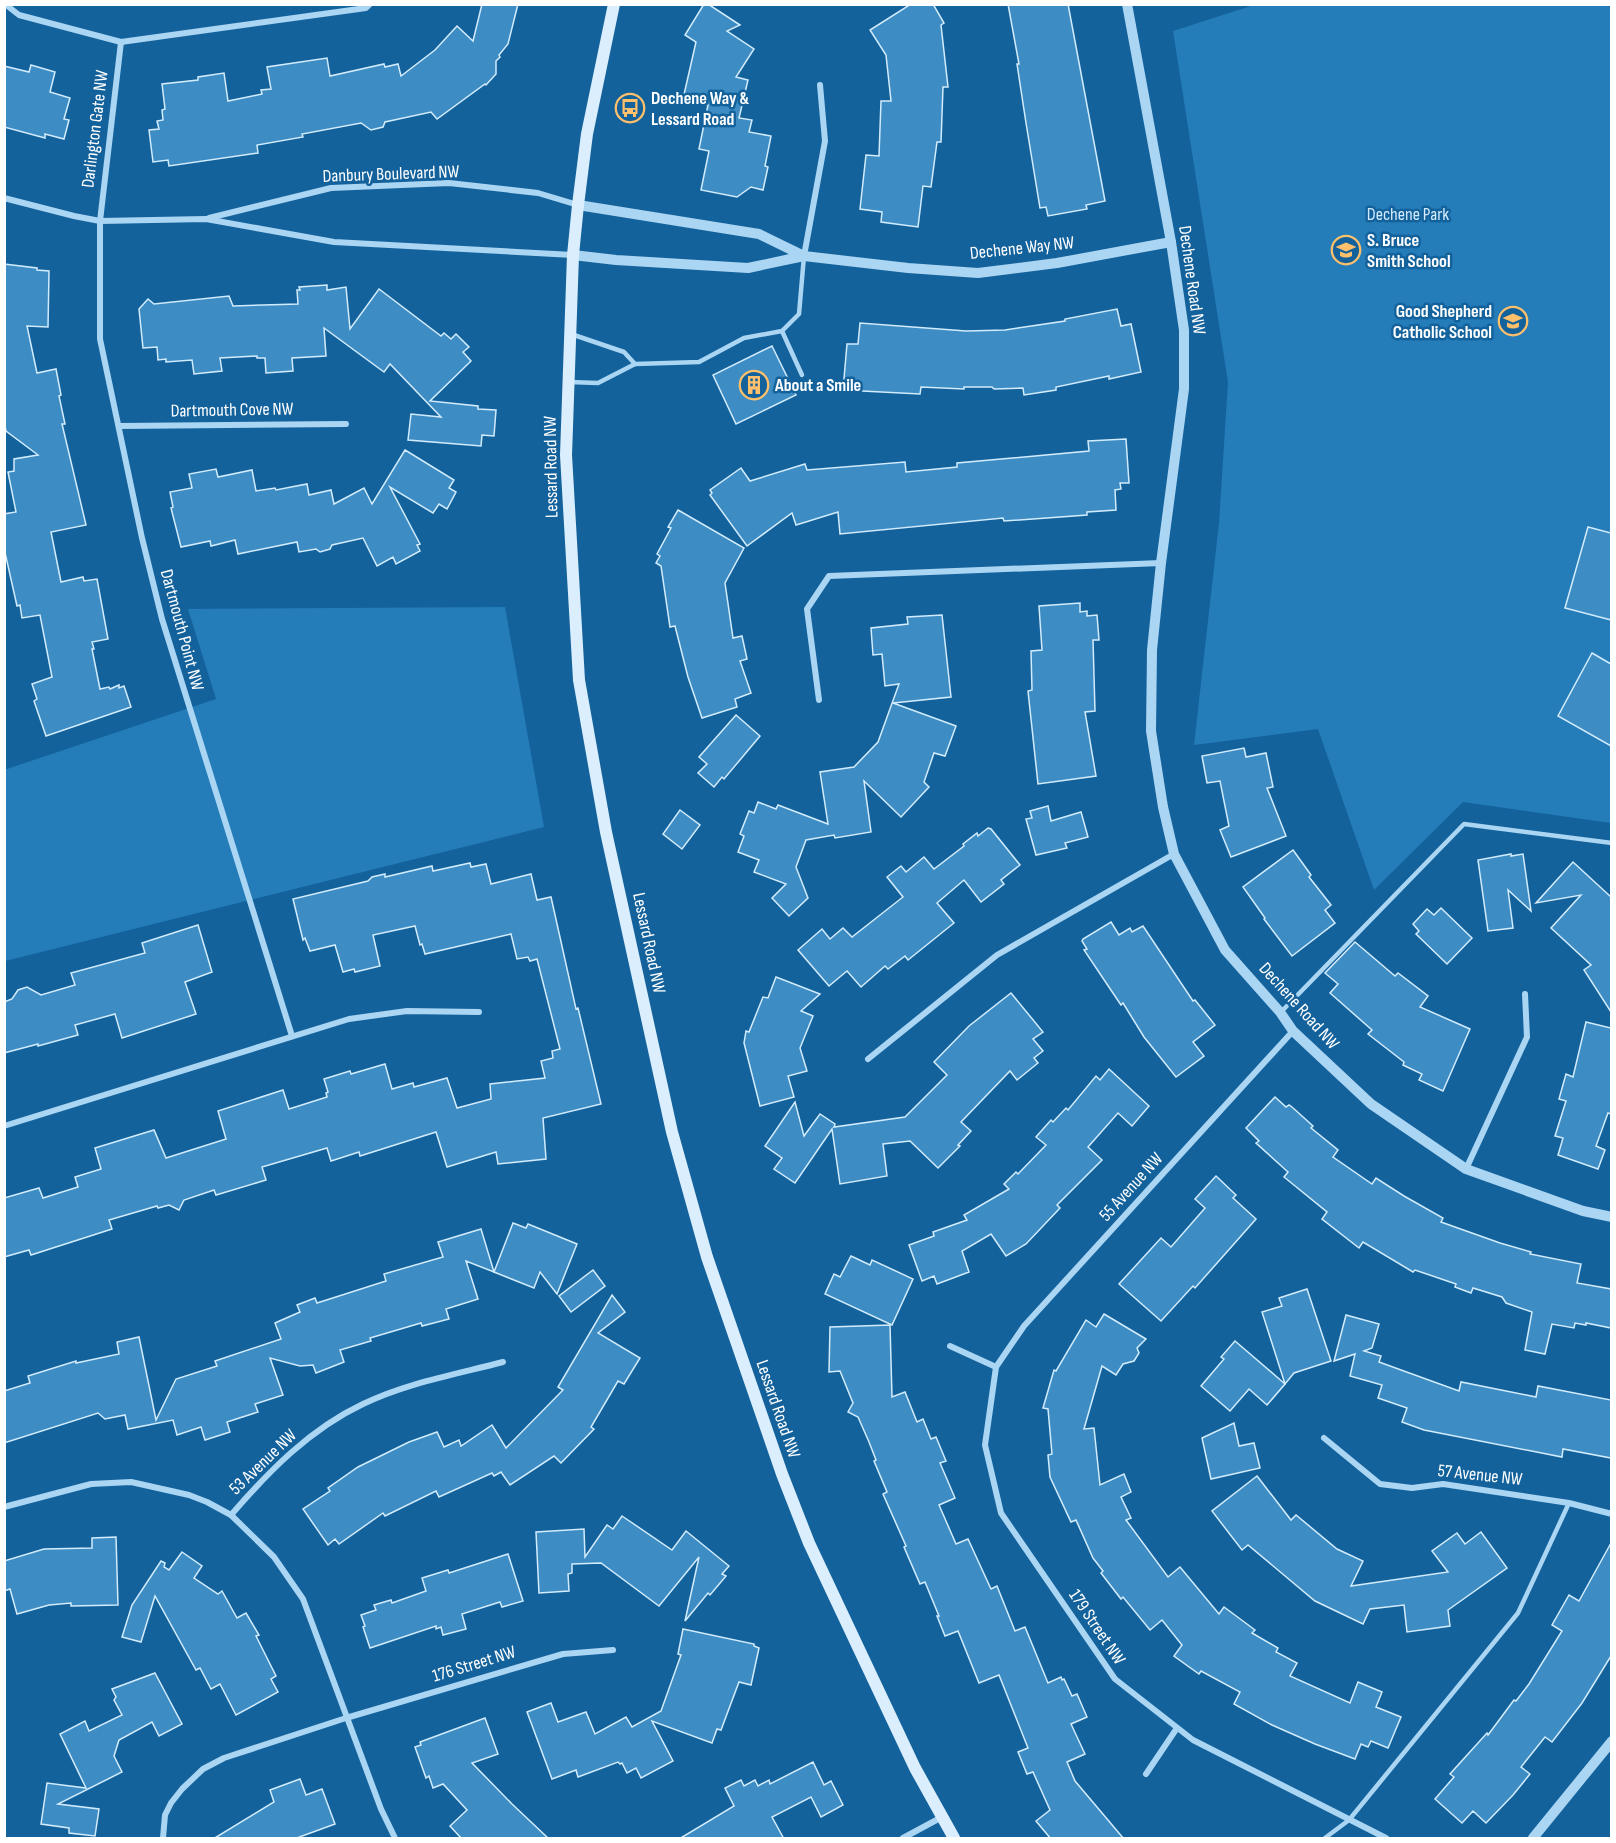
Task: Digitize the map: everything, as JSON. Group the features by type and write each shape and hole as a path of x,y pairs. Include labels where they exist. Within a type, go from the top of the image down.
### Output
{"main road":[{"name":"Lessard Road NW","path":"614,4 587,134 578,205 573,255 566,455 579,680 606,832 672,1132 707,1257 789,1493 809,1543 915,1768 954,1839"}],"street":[{"path":"5,4 19,15 121,42 366,8 370,4"},
{"name":"Dechene Road NW","path":"1127,4 1171,242 1184,330 1184,389 1161,562 1152,651 1151,731 1163,807 1174,854 1225,950 1280,1012 1293,1031 1371,1104 1466,1169 1582,1211 1611,1217"},
{"name":"Darlington Gate NW","path":"100,220 121,42"},
{"path":"804,256 825,141 819,85"},
{"name":"Danbury Boulevard NW","path":"206,219 331,188 449,183 538,193 578,205"},
{"name":"Danbury Boulevard NW","path":"4,198 74,216 100,220 206,219 334,242 573,255"},
{"name":"Dechene Way NW","path":"578,205 759,234 804,256"},
{"name":"Dartmouth Point NW","path":"100,220 100,339 142,538 162,619 292,1036"},
{"name":"Dechene Way NW","path":"573,255 616,260 748,268 804,256 908,268 978,273 1058,263 1171,242"},
{"name":"Dartmouth Cove NW","path":"119,426 346,424"},
{"path":"819,700 807,609 829,576 1161,562"},
{"path":"868,1059 997,956 1174,854"},
{"path":"1466,1169 1527,1037 1525,994"},
{"path":"4,1126 349,1019 407,1011 479,1012"},
{"name":"55 Avenue NW","path":"996,1367 1024,1326 1293,1031"},
{"path":"950,1346 996,1367"},
{"name":"53 Avenue NW","path":"4,1507 91,1484 131,1482 189,1495 231,1515 278,1463 302,1443 362,1404 392,1392 503,1362"},
{"name":"179 Street NW","path":"996,1367 985,1445 1001,1513 1115,1679 1193,1740 1386,1839"},
{"name":"57 Avenue NW","path":"1324,1438 1380,1484 1412,1488 1443,1484 1569,1503 1611,1514"},
{"path":"231,1515 274,1557 303,1599 346,1718 395,1839"},
{"name":"176 Street NW","path":"163,1839 165,1815 171,1803 203,1769 224,1758 346,1718 563,1654 612,1650"},
{"path":"1146,1774 1176,1728"},
{"path":"1533,1839 1611,1741"},
{"path":"903,1839 942,1817"}],"lane":[{"path":"569,382 598,383 635,364 699,362 744,338 782,331 799,314 804,256"},
{"path":"782,331 802,375"},
{"path":"570,334 624,352 635,364"},
{"path":"1280,1012 1464,824 1611,843"},
{"path":"1325,1839 1349,1820 1518,1613 1569,1503"}],"green space":[{"name":"Dechene Park","path":"1254,5 1611,5 1611,823 1463,802 1374,890 1318,729 1194,745 1219,523 1228,382 1173,31"},
{"path":"505,607 544,827 5,961 4,770 216,699 188,609"}],"building":[{"path":"482,4 518,4 508,44 496,61 496,74 486,85 437,119 431,112 385,122 383,127 371,130 361,123 302,134 303,137 257,145 258,153 169,166 168,160 153,162 149,130 159,129 157,121 163,120 162,110 165,109 162,84 198,80 198,77 224,73 228,101 262,94 261,90 271,89 267,67 327,58 330,76 384,64 385,67 398,64 401,76 435,50 457,26 473,41"},
{"path":"704,4 708,4 740,25 727,31 754,49 736,77 748,80 739,118 752,120 749,132 771,136 763,190 751,187 737,197 701,190 709,151 699,149 708,105 683,99 696,42 685,35"},
{"path":"911,4 933,4 944,23 941,25 948,87 943,87 941,142 937,142 931,187 923,186 918,227 881,222 882,212 860,209 866,155 879,156 881,101 891,101 886,55 870,30"},
{"path":"1008,4 1068,4 1105,201 1086,205 1087,209 1048,216 1046,207 1040,208"},
{"path":"31,65 55,72 50,92 70,98 64,119 69,120 64,139 45,134 45,138 4,127 4,66 29,72"},
{"path":"4,264 49,271 48,327 27,326 37,373 56,369 65,424 62,424 86,525 51,532 61,582 83,577 84,581 97,579 108,639 92,642 100,689 124,686 131,707 46,736 34,701 37,699 32,684 52,677 40,615 22,618 20,605 17,606 4,548 4,514 16,512 8,472 14,471 14,459 38,455 6,431 4,423"},
{"path":"327,285 327,290 346,287 350,329 379,289 441,336 444,333 451,339 456,334 469,347 463,352 471,361 430,401 496,410 494,436 482,435 481,446 408,440 411,414 441,417 390,364 384,372 324,328 326,356 292,358 293,371 266,373 265,358 257,358 257,356 220,358 222,371 194,374 192,360 166,362 166,359 158,360 157,347 143,348 139,309 148,299 154,304 229,296 233,306 298,304 297,290 300,290 299,287"},
{"path":"1117,309 1121,326 1131,324 1141,372 1109,379 1109,376 1056,387 1056,390 1024,395 1023,388 994,389 992,387 964,387 964,389 921,387 920,394 843,390 847,344 858,344 860,323 966,331 1005,330 1065,321 1065,319"},
{"name":"About a Smile","path":"772,346 796,395 736,424 713,375"},
{"path":"1126,439 1129,483 1120,483 1121,489 1115,490 1116,510 1087,512 1087,515 1004,521 1003,518 840,534 838,512 796,525 792,513 747,546 710,495 712,493 710,490 741,468 750,481 805,464 807,470 905,462 906,472 957,467 957,463 1089,451 1088,441"},
{"path":"405,450 454,480 449,488 456,492 447,509 439,504 433,513 390,487 420,544 417,545 420,551 396,564 393,557 377,566 363,538 332,545 330,549 320,552 316,549 299,552 297,542 238,554 235,540 211,546 210,541 181,547 171,508 173,507 170,492 192,488 189,474 216,469 218,477 252,470 256,491 307,484 309,495 331,490 334,504 364,488 372,504"},
{"path":"678,510 744,548 725,583 733,638 742,636 747,659 740,661 751,693 735,699 737,707 702,718 688,677 675,626 670,627 661,566 656,563 660,556 657,554 671,528 668,527"},
{"path":"1588,527 1611,533 1611,620 1565,608"},
{"path":"1080,603 1080,612 1087,611 1087,616 1097,615 1099,640 1093,640 1095,711 1085,712 1096,776 1038,784 1028,691 1032,690 1031,651 1042,650 1039,606"},
{"path":"942,615 951,697 893,703 956,726 945,756 934,753 924,782 929,787 901,817 864,781 871,832 806,840 796,867 808,898 789,916 772,898 786,884 754,872 759,860 738,852 744,836 740,834 749,811 754,813 758,802 776,809 778,805 828,824 820,772 854,767 878,742 899,684 885,686 882,654 873,655 871,628 908,624 907,617"},
{"path":"1592,653 1611,664 1611,746 1558,716"},
{"path":"736,715 760,736 724,779 722,777 714,787 698,773 707,764 699,757"},
{"path":"1244,748 1246,757 1266,753 1273,787 1267,788 1286,836 1231,857 1220,830 1229,826 1220,781 1207,783 1202,756"},
{"path":"1048,806 1051,821 1081,812 1088,837 1065,843 1067,848 1036,855 1026,819 1032,818 1030,811"},
{"path":"680,810 700,825 682,849 663,834"},
{"path":"988,828 1020,865 1001,880 1004,884 981,902 964,880 937,903 954,923 908,960 905,956 888,969 885,966 861,987 847,971 829,986 798,950 822,929 830,939 843,928 852,937 903,897 887,877 901,866 906,872 924,857 934,869 977,833 978,836"},
{"path":"1293,850 1311,875 1309,877 1331,905 1325,910 1335,923 1292,956 1243,887"},
{"path":"1511,854 1511,856 1523,854 1531,911 1508,890 1513,928 1488,931 1478,860"},
{"path":"1573,862 1611,897 1611,1012 1584,970 1591,965 1551,928 1581,895 1536,903"},
{"path":"470,863 471,867 486,864 491,884 531,874 537,900 551,897 576,1009 578,1008 601,1104 543,1118 546,1159 498,1164 496,1152 447,1167 436,1132 360,1156 359,1152 331,1161 327,1148 262,1167 266,1180 216,1195 214,1190 184,1200 179,1210 169,1205 158,1208 157,1206 109,1220 112,1229 31,1255 29,1250 4,1257 4,1198 39,1188 43,1198 78,1187 75,1177 101,1169 95,1148 154,1130 166,1158 226,1139 218,1111 283,1090 289,1109 327,1097 328,1092 324,1079 385,1064 392,1089 413,1083 414,1087 447,1078 457,1108 491,1099 490,1084 545,1078 541,1061 553,1058 552,1051 560,1049 537,959 530,961 528,957 517,959 511,934 425,954 415,926 373,935 380,966 355,972 354,969 343,972 335,945 310,951 305,938 303,940 293,899 368,881 372,877 385,874 385,877 432,866 433,871"},
{"path":"1441,908 1472,938 1447,964 1416,934 1419,931 1413,924 1427,909 1434,915"},
{"path":"1111,922 1119,935 1130,928 1132,932 1143,926 1193,1001 1195,1000 1215,1025 1193,1042 1204,1056 1176,1077 1144,1037 1123,1003 1121,1005 1084,950 1087,949 1083,939"},
{"path":"198,925 212,972 185,982 196,1014 122,1038 115,1014 75,1025 78,1035 4,1053 4,1002 12,999 18,990 27,987 41,995 75,985 71,973 145,953 142,943"},
{"path":"1355,942 1395,976 1398,973 1428,996 1420,1007 1470,1029 1443,1091 1419,1080 1422,1074 1403,1065 1404,1062 1368,1034 1372,1030 1330,993 1338,984 1325,973"},
{"path":"776,977 820,994 801,1011 813,1016 800,1048 807,1071 788,1076 794,1097 760,1106 744,1043 746,1031 749,1032 763,997 768,998"},
{"path":"1011,993 1043,1032 1033,1039 1043,1051 1034,1058 1038,1063 1017,1080 1010,1071 961,1122 971,1131 938,1168 910,1141 883,1144 887,1176 840,1184 832,1129 795,1183 774,1169 782,1158 765,1146 795,1102 804,1136 820,1114 835,1124 834,1127 905,1117 947,1075 934,1062 969,1026"},
{"path":"1586,1022 1611,1028 1611,1114 1608,1113 1596,1146 1605,1150 1598,1169 1558,1155 1563,1138 1555,1136 1566,1101 1559,1099 1566,1074 1573,1077"},
{"path":"1109,1069 1149,1106 1132,1126 1118,1113 1088,1147 1102,1160 1057,1205 1060,1208 1026,1244 1006,1256 991,1234 962,1251 969,1272 937,1284 934,1276 922,1281 909,1245 934,1236 933,1232 967,1220 964,1215 1009,1189 1004,1184 1016,1172 1018,1174 1046,1145 1036,1137 1051,1120 1053,1122 1066,1108 1068,1110 1096,1076 1100,1080"},
{"path":"1275,1097 1286,1107 1289,1105 1292,1107 1313,1126 1311,1128 1338,1150 1333,1157 1372,1184 1376,1178 1443,1218 1441,1222 1531,1252 1530,1254 1581,1264 1577,1283 1611,1289 1611,1328 1586,1323 1586,1325 1575,1323 1574,1328 1552,1324 1545,1354 1525,1350 1532,1312 1506,1303 1502,1297 1473,1288 1471,1293 1455,1287 1456,1284 1415,1270 1413,1272 1363,1242 1359,1248 1322,1219 1327,1212 1284,1177 1288,1172 1256,1143 1259,1141 1246,1128"},
{"path":"1216,1176 1236,1195 1233,1198 1256,1219 1195,1288 1193,1286 1161,1321 1119,1284 1161,1238 1171,1247 1205,1208 1195,1199"},
{"path":"513,1223 526,1228 528,1224 577,1244 557,1294 540,1272 534,1288 494,1272"},
{"path":"481,1229 494,1272 466,1261 478,1299 446,1309 449,1319 422,1326 421,1323 370,1338 371,1341 340,1350 344,1362 316,1373 313,1365 300,1366 270,1358 283,1395 255,1404 258,1412 227,1422 230,1432 205,1440 201,1427 177,1435 173,1420 128,1429 125,1415 105,1419 98,1413 4,1443 4,1391 30,1383 28,1376 76,1361 76,1363 119,1354 117,1342 139,1337 156,1420 176,1379 217,1366 215,1361 281,1339 275,1323 300,1312 297,1305 315,1298 317,1303 386,1281 384,1274 443,1257 438,1242"},
{"path":"851,1256 870,1265 872,1260 913,1279 892,1325 825,1294 834,1274 840,1277"},
{"path":"593,1270 605,1286 571,1312 559,1296"},
{"path":"1307,1289 1331,1361 1294,1373 1285,1384 1262,1312 1282,1306 1279,1298"},
{"path":"612,1295 625,1312 598,1333 640,1358 624,1384 618,1381 591,1427 594,1429 561,1463 554,1456 510,1485 501,1472 494,1476 492,1473 439,1497 436,1491 385,1516 383,1513 339,1544 335,1539 328,1545 303,1509 330,1491 328,1488 358,1467 409,1442 437,1432 444,1447 459,1440 461,1446 492,1425 506,1448 563,1390 558,1387"},
{"path":"1104,1314 1146,1339 1137,1348 1139,1353 1134,1361 1123,1364 1116,1375 1102,1366 1084,1429 1094,1428 1100,1485 1124,1474 1131,1492 1121,1497 1131,1518 1126,1520 1168,1577 1180,1567 1219,1614 1224,1607 1255,1630 1252,1633 1278,1648 1276,1652 1297,1663 1290,1676 1350,1703 1358,1682 1382,1692 1376,1707 1401,1717 1388,1748 1371,1741 1368,1747 1361,1744 1355,1759 1272,1725 1234,1704 1240,1692 1201,1671 1199,1674 1174,1656 1182,1645 1162,1620 1150,1630 1101,1573 1103,1571 1093,1558 1076,1520 1071,1522 1050,1477 1048,1455 1052,1454 1048,1409 1043,1408 1054,1370 1056,1371 1086,1320 1096,1327"},
{"path":"1346,1315 1379,1324 1372,1348 1364,1351 1381,1356 1379,1362 1459,1391 1461,1382 1536,1397 1538,1386 1611,1400 1611,1458 1563,1449 1562,1457 1424,1430 1402,1422 1407,1408 1378,1398 1382,1385 1350,1376 1355,1354 1334,1361"},
{"path":"890,1325 892,1397 905,1392 917,1422 923,1419 931,1439 936,1437 946,1461 940,1463 955,1498 939,1505 956,1544 968,1539 991,1589 997,1586 1015,1631 1025,1627 1048,1683 1061,1677 1072,1696 1077,1694 1087,1717 1071,1724 1085,1754 1067,1762 1075,1781 1124,1839 1051,1839 1036,1821 1050,1810 1033,1772 1027,1774 1018,1752 1028,1748 999,1675 979,1683 958,1631 945,1636 925,1582 920,1584 883,1494 887,1492 869,1442 858,1417 848,1412 853,1403 840,1371 829,1372 830,1327"},
{"path":"1235,1341 1285,1384 1267,1405 1249,1389 1230,1411 1201,1386 1224,1359 1221,1357"},
{"path":"1234,1423 1239,1446 1254,1443 1260,1468 1211,1479 1202,1438"},
{"path":"1257,1476 1291,1520 1296,1515 1337,1549 1363,1561 1351,1586 1448,1572 1432,1551 1457,1533 1465,1544 1481,1532 1507,1568 1448,1610 1450,1626 1407,1632 1404,1605 1370,1609 1363,1624 1315,1601 1248,1545 1242,1550 1212,1511"},
{"path":"622,1516 672,1550 686,1531 729,1566 722,1574 726,1576 710,1595 708,1593 685,1621 699,1557 659,1606 601,1563 572,1564 572,1573 568,1574 569,1591 539,1593 536,1532 584,1529 585,1557 607,1525 613,1529"},
{"path":"116,1537 118,1605 71,1606 71,1603 49,1605 17,1614 10,1589 4,1591 4,1561 44,1549 92,1548 92,1538"},
{"path":"1611,1543 1611,1656 1582,1703 1552,1742 1545,1737 1521,1767 1530,1774 1513,1795 1486,1823 1473,1811 1462,1823 1435,1799 1454,1777 1450,1774 1487,1733 1488,1735 1529,1684 1562,1631 1552,1625 1569,1595 1579,1601"},
{"path":"182,1552 202,1566 194,1578 218,1594 222,1591 237,1618 246,1613 259,1635 256,1636 276,1676 271,1679 278,1692 236,1715 220,1684 211,1689 200,1668 196,1670 155,1596 141,1642 122,1637 132,1605 161,1561 169,1570"},
{"path":"508,1554 523,1601 502,1607 500,1602 462,1614 466,1629 443,1635 441,1627 436,1629 436,1626 370,1648 361,1615 376,1610 374,1605 391,1600 392,1603 426,1591 422,1578 448,1570 449,1573"},
{"path":"683,1629 754,1644 759,1648 751,1685 739,1682 721,1730 717,1729 712,1743 652,1721 673,1761 641,1778 636,1768 627,1773 622,1763 618,1762 578,1777 576,1770 552,1779 527,1712 551,1703 558,1722 586,1712 595,1734 626,1717 632,1727 661,1711 681,1655 678,1654"},
{"path":"155,1673 182,1724 159,1736 152,1722 119,1740 114,1756 122,1772 58,1804 99,1809 95,1836 69,1833 69,1828 41,1824 47,1783 86,1788 60,1734 85,1721 89,1731 122,1715 114,1700 116,1697 112,1689"},
{"path":"485,1718 498,1754 472,1763 549,1839 462,1839 450,1826 467,1810 443,1784 433,1788 429,1776 426,1778 415,1747 421,1745 420,1742"},
{"path":"813,1762 824,1785 831,1781 843,1805 821,1817 811,1797 772,1817 784,1839 679,1839 734,1806 725,1788 741,1780 744,1786 755,1780 758,1786 769,1780 770,1784"},
{"path":"300,1779 306,1795 322,1789 335,1824 294,1839 213,1839 274,1802 270,1790"}],"place":[{"name":"Dechene Way & Lessard Road","path":"630,108"},
{"name":"S. Bruce Smith School","path":"1346,250"},
{"name":"Good Shepherd Catholic School","path":"1513,321"},
{"name":"About a Smile","path":"754,385"}]}
